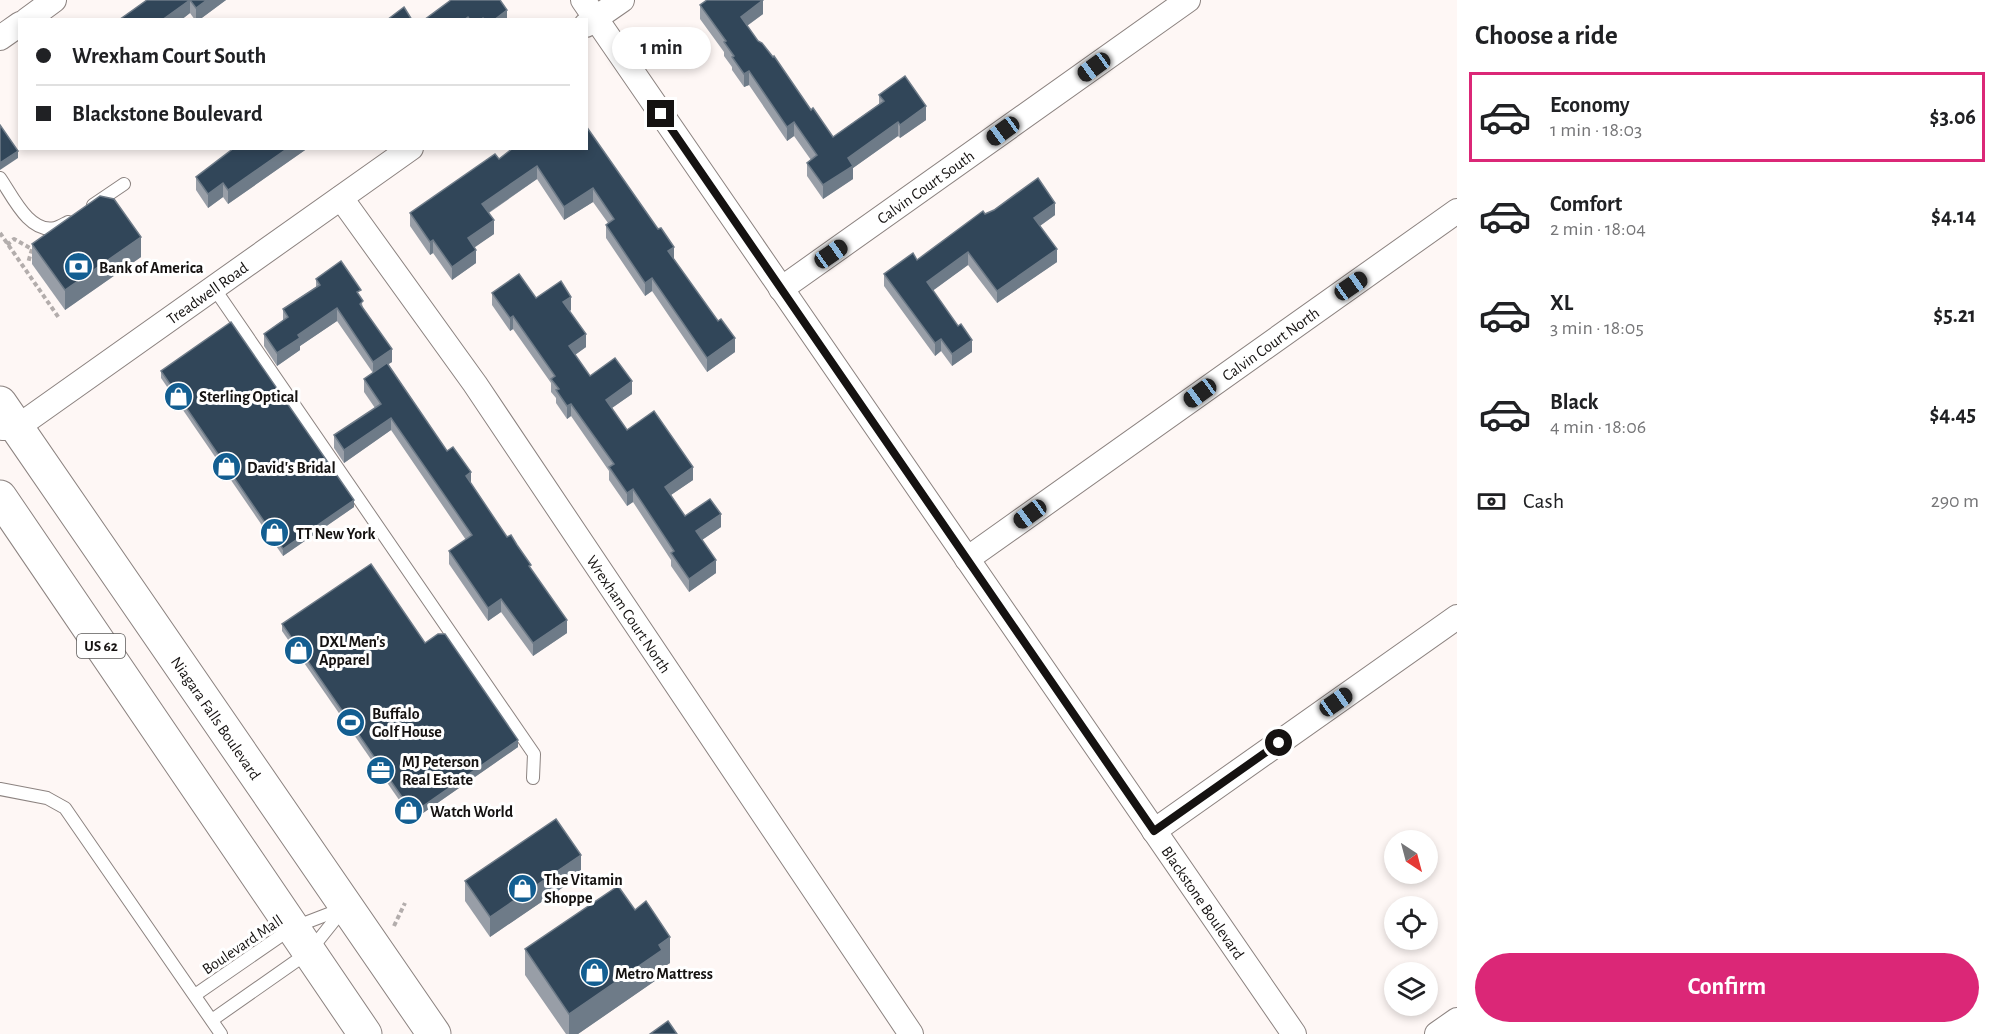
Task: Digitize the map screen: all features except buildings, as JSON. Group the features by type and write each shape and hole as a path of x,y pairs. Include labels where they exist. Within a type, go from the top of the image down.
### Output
{"main road":[{"name":"Niagara Falls Boulevard","path":"5,420 434,1034"},
{"name":"US 62","path":"0,497 364,1034"}],"street":[{"path":"30,18 54,0"},
{"path":"588,15 622,0"},
{"name":"Calvin Court South","path":"781,289 1188,0"},
{"name":"Blackstone Boulevard","path":"588,15 781,289 1294,1034"},
{"path":"0,38 18,25"},
{"name":"Treadwell Road","path":"5,420 214,288 408,150"},
{"name":"Wrexham Court North","path":"341,198 475,384 911,1034"},
{"name":"Calvin Court North","path":"967,559 1457,211"},
{"path":"1154,831 1457,616"},
{"path":"1437,1034 1457,1020"}],"lane":[{"path":"0,178 27,217 44,228 55,228 82,213 124,184"},
{"path":"214,288 534,753 533,778"},
{"name":"Boulevard Mall","path":"0,789 47,798 65,807 222,1034"},
{"name":"Boulevard Mall","path":"212,1020 301,940 345,907"},
{"name":"Boulevard Mall","path":"195,995 301,940 345,907"}],"path":[{"path":"0,233 59,318"},
{"path":"7,245 14,240 32,249 29,263 21,264"},
{"path":"391,931 405,903"}],"place":[{"name":"Bank of America","path":"78,267"},
{"name":"Sterling Optical","path":"178,396"},
{"name":"David's Bridal","path":"226,467"},
{"name":"TT New York","path":"275,533"},
{"name":"DXL Men's Apparel","path":"298,650"},
{"name":"Buffalo Golf House","path":"351,722"},
{"name":"MJ Peterson Real Estate","path":"381,770"},
{"name":"Watch World","path":"409,811"},
{"name":"The Vitamin Shoppe","path":"523,888"},
{"name":"Metro Mattress","path":"594,973"}],"route":[{"path":"661,114 1154,831 1279,743"}]}
